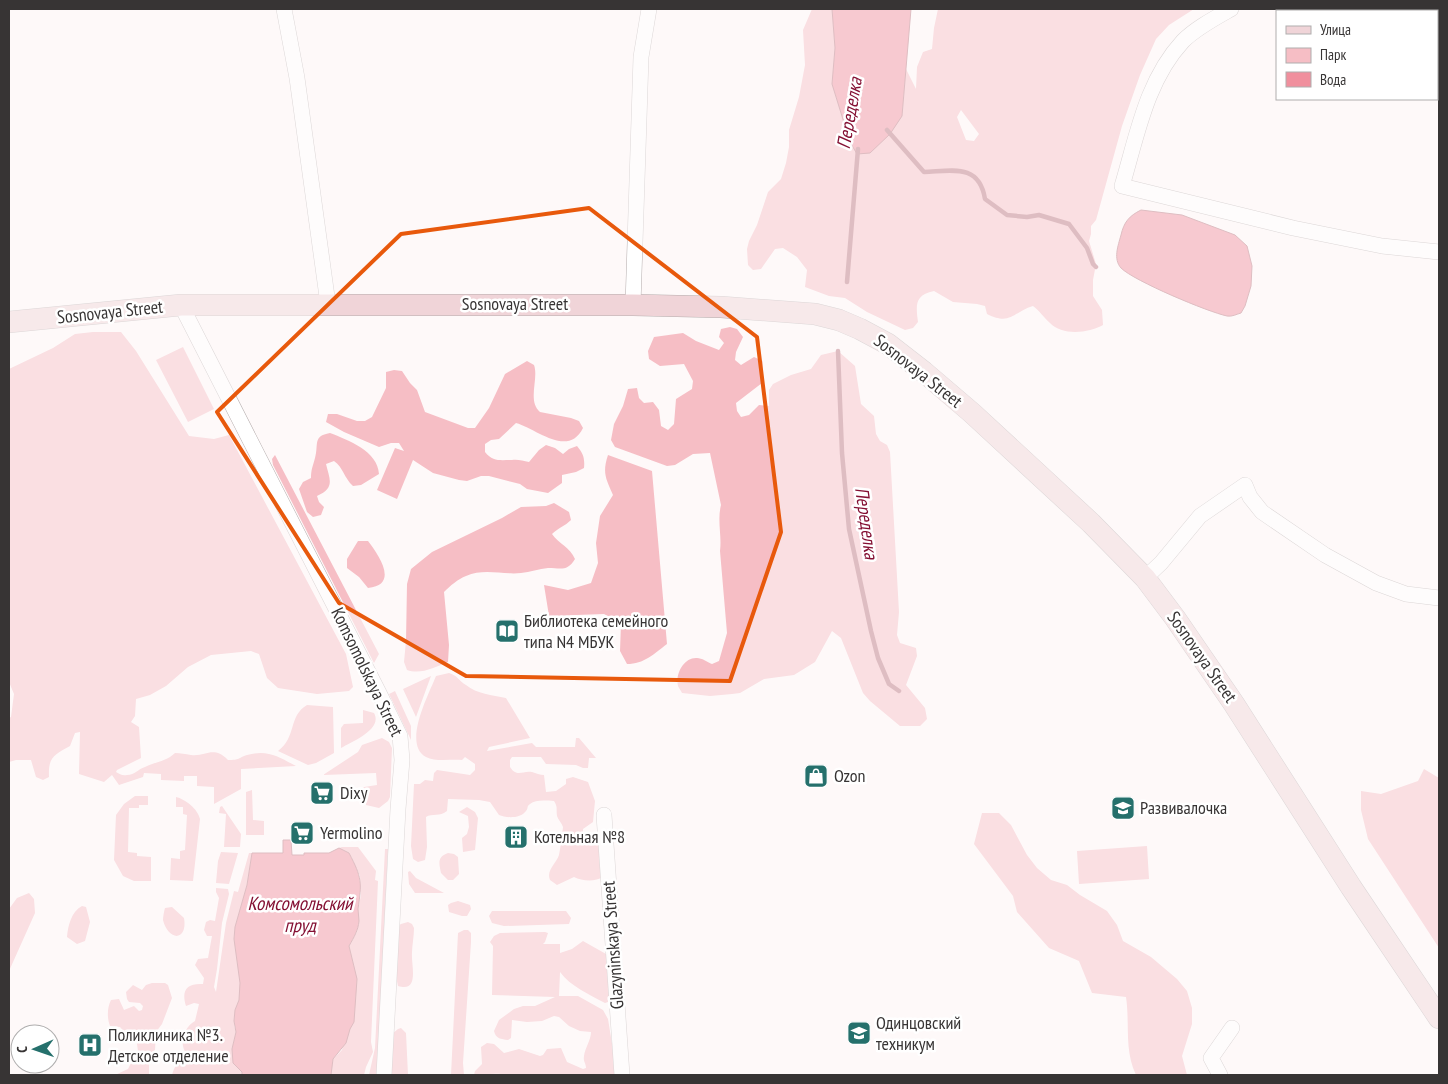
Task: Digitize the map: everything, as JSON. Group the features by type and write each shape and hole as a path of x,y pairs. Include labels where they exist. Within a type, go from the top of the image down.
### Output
{"street":[{"path":"284,9 297,78 328,304"},
{"path":"633,305 641,57 649,9"},
{"path":"1231,9 1184,40 1165,64 1149,94 1122,186 1293,228 1382,246 1439,252"},
{"name":"Sosnovaya Street","path":"9,322 181,305 633,305 721,307 815,314 839,320 860,329 888,344 965,407 1091,523 1145,578 1234,704 1351,887 1439,1018"},
{"name":"Komsomolskaya Street","path":"181,305 380,693 400,736 402,760 384,1075"},
{"path":"1145,578 1161,563 1200,516 1245,485 1250,496 1262,512 1325,555 1376,583 1406,594 1439,598"},
{"name":"Glazyninskaya Street","path":"604,815 622,1075"},
{"path":"1220,1075 1211,1058 1232,1028"}],"highlighted area":[{"path":"589,208 757,337 781,532 730,681 466,676 339,603 217,412 401,234"}],"green space":[{"path":"812,9 832,9 835,48 832,84 850,142 857,154 902,116 906,69 916,89 917,67 923,52 932,49 938,9 1194,9 1169,25 1156,39 1140,75 1122,126 1096,220 1091,226 1089,241 1096,264 1093,296 1102,310 1103,325 1090,330 1076,332 1061,330 1050,323 1033,306 1012,317 1002,319 987,314 985,306 953,302 934,291 920,298 917,306 918,322 913,328 905,330 867,312 845,298 829,296 805,287 807,270 797,257 783,248 775,249 761,269 753,270 748,265 747,249 749,241 757,225 768,192 781,179 786,163 789,147 789,130 799,97 805,65 803,30","holes":["961,110 979,134 974,141 966,140 957,117"]},
{"path":"730,327 737,329 743,337 736,352 735,360 741,365 754,357 763,361 762,383 736,403 737,411 741,417 749,415 759,405 769,406 769,390 773,384 791,375 811,369 821,355 838,351 855,366 861,404 874,416 876,434 880,441 887,445 890,452 899,612 897,635 900,643 916,648 917,656 906,685 925,708 927,719 920,726 900,726 870,701 863,693 841,638 832,631 815,662 794,675 764,679 740,693 732,694 710,696 682,693 678,686 679,672 688,660 699,658 712,664 719,661 727,633 720,551 719,516 721,505 710,453 693,454 675,465 667,466 615,447 611,440 614,424 623,406 628,389 637,388 639,398 644,403 653,402 659,410 661,426 668,430 674,424 676,399 692,389 693,381 684,364 660,366 649,359 648,351 654,337 683,333 696,341 719,350 724,343 719,337 721,329"},
{"path":"121,332 136,351 189,436 214,439 229,435 346,654 353,687 349,691 317,694 278,688 267,678 259,654 251,651 211,655 188,667 166,686 150,695 136,699 135,716 131,722 139,727 141,758 117,770 116,772 121,775 132,774 175,753 196,755 214,752 228,760 254,753 267,753 296,766 241,769 241,789 214,804 214,787 197,786 197,776 184,776 184,781 161,780 161,774 144,773 143,777 119,785 112,775 104,782 79,774 80,732 75,733 70,746 53,757 49,777 43,780 36,777 31,760 9,762 9,718 11,717 14,694 9,682 9,369 53,348 75,334"},
{"path":"183,347 214,409 188,422 156,360"},
{"path":"527,361 534,365 534,402 540,412 571,418 579,421 583,428 577,437 569,441 561,441 516,423 499,439 491,440 485,444 485,452 497,460 529,462 546,445 555,448 563,454 577,446 583,456 584,468 562,475 562,483 548,493 527,489 520,484 489,476 481,476 467,481 459,480 433,473 413,460 397,499 377,490 395,448 404,451 399,443 391,443 379,447 326,422 328,414 337,414 357,421 365,421 372,417 386,388 386,372 394,370 402,371 417,390 425,412 468,428 475,428 489,408 505,374"},
{"path":"330,433 353,443 368,453 377,466 379,474 361,485 353,486 337,463 334,461 326,464 330,483 327,490 317,496 319,502 324,507 321,515 313,517 307,512 299,489 303,482 311,478 318,439 324,434"},
{"path":"275,455 379,654 374,663 273,465 272,459"},
{"path":"608,455 652,471 667,644 649,658 633,664 627,664 620,651 621,623 604,614 549,616 544,585 568,590 591,583 598,563 596,543 600,516 613,495 606,476 605,467"},
{"path":"554,503 569,512 571,520 552,534 573,555 575,559 572,563 566,568 548,568 521,573 480,572 457,581 444,592 449,645 448,662 423,671 407,670 404,662 407,584 411,569 432,552 521,507 546,506"},
{"path":"358,541 368,541 381,561 385,575 383,581 378,586 368,588 359,577 347,568 347,559"},
{"path":"449,673 470,688 485,694 506,698 530,738 489,747 487,751 532,743 536,747 575,747 576,738 579,738 596,758 589,758 588,768 583,768 576,765 546,764 541,757 512,757 510,767 518,773 529,772 544,775 546,792 556,791 566,784 566,779 573,777 588,782 595,801 593,822 583,829 583,837 589,844 599,844 603,877 596,880 588,880 574,877 557,885 550,880 550,870 559,855 563,827 554,801 535,801 528,806 523,814 517,817 505,817 499,815 490,802 448,799 447,811 442,814 426,817 427,847 425,860 418,862 413,859 411,846 414,784 420,784 425,780 433,781 434,773 437,770 470,775 475,770 475,764 465,757 462,760 443,760 426,757 419,751 416,741 419,718 436,676"},
{"path":"431,676 416,717 403,689"},
{"path":"395,691 411,726 411,740 389,694"},
{"path":"307,705 333,707 334,753 316,763 308,765 278,751 288,739 297,715"},
{"path":"363,710 374,713 376,719 374,724 365,734 341,748 341,728 344,724 363,723"},
{"path":"382,738 389,742 392,748 390,797 379,808 366,805 360,793 364,787 377,785 376,773 323,775 358,752 362,745"},
{"path":"1424,769 1439,778 1439,948 1368,839 1361,810 1361,791 1381,794 1418,781"},
{"path":"252,790 253,820 264,821 264,835 246,835 246,792"},
{"path":"135,796 148,796 148,805 139,805 139,808 129,808 128,852 137,853 137,856 151,857 151,881 134,881 123,876 114,860 116,815 124,804"},
{"path":"176,797 191,805 200,819 193,881 170,880 171,858 180,859 180,851 185,850 187,815 183,814 183,807 176,807"},
{"path":"222,806 241,834 240,847 224,847 226,814 219,813"},
{"path":"467,807 475,812 478,818 475,850 463,852 462,838 467,834 469,827 468,816 459,812"},
{"path":"982,813 999,813 1011,825 1027,855 1037,868 1051,880 1067,885 1107,911 1117,925 1123,941 1151,957 1177,979 1187,991 1192,1008 1192,1024 1182,1056 1187,1075 1136,1075 1130,1056 1126,997 1092,993 1079,961 1049,948 1017,912 1013,896 974,844"},
{"path":"1147,846 1149,879 1079,884 1077,851"},
{"path":"358,847 376,871 375,880 378,881 371,1042 373,1052 364,1075 331,1075 333,1059 342,1050 357,982 349,946 357,932 359,922 360,876 349,853 339,848"},
{"path":"385,849 388,849 377,1075 369,1075 375,1048"},
{"path":"221,852 238,853 229,884 216,883 218,861"},
{"path":"249,853 252,853 247,885 235,927 234,938 239,966 244,965 239,1000 235,1010 234,1025 236,1032 232,1049 233,1063 242,1072 242,1075 172,1075 179,1062 186,1059 187,1054 183,1045 185,1031 195,1021 199,1004 194,1003 186,1006 184,996 189,986 203,984 204,978 195,965 198,959 208,958 212,936 207,936 204,930 206,922 210,920 215,921 219,898 216,888 228,889 229,894 222,923 214,987 216,992 226,923 234,891 238,892"},
{"path":"448,853 458,857 459,874 453,880 448,880 441,873 440,869 440,858"},
{"path":"410,871 416,878 444,893 415,893 409,884 408,872"},
{"path":"29,893 34,899 35,913 9,971 9,909 17,898"},
{"path":"458,901 470,905 471,909 467,916 449,912 448,905"},
{"path":"82,906 86,907 90,922 85,941 77,944 67,937 67,933 75,912"},
{"path":"172,907 184,918 183,931 177,936 169,932 163,920 165,908"},
{"path":"492,911 566,911 571,918 569,924 504,926 492,923 489,916"},
{"path":"408,922 414,928 413,977 412,982 405,987 398,986 395,972 398,926"},
{"path":"468,930 471,933 471,942 463,1063 464,1075 451,1075 458,933"},
{"path":"500,933 548,933 543,944 560,944 560,953 572,949 583,941 606,954 612,985 608,1002 605,1003 581,990 569,982 560,972 559,996 578,996 603,1010 608,1019 614,1056 625,1075 474,1075 475,1071 482,1064 481,1047 487,1043 494,1044 504,1053 519,1049 540,1056 547,1049 561,1048 567,1062 583,1069 586,1068 584,1056 591,1032 580,1031 569,1026 559,1017 554,1016 542,1021 527,1022 512,1020 511,1038 508,1040 497,1037 494,1031 499,1020 514,1009 523,1006 535,1006 555,997 492,995 493,946 490,942 494,936"},
{"path":"165,983 168,985 172,998 162,1024 156,1032 155,1050 148,1057 138,1051 139,1037 127,1035 120,1027 110,1026 108,1013 111,1000 119,999 124,1010 134,1006 139,1011 142,1010 143,1006 140,1003 129,1002 126,992 133,985 142,990 146,985"},
{"path":"401,1028 406,1033 408,1075 387,1075 392,1034"},
{"path":"134,1060 147,1062 149,1074 115,1075 128,1069"}],"water":[{"path":"832,9 911,9 902,116 890,134 870,153 857,154 850,142 832,84 835,48"},
{"path":"1141,210 1182,215 1235,235 1247,246 1252,266 1251,286 1241,313 1227,316 1204,309 1155,288 1121,268 1117,257 1122,230 1125,223"},
{"name":"Комсомольский пруд","path":"283,840 291,840 292,855 329,853 339,848 349,853 360,880 359,920 356,934 349,946 357,979 354,1022 346,1043 333,1059 331,1075 242,1075 242,1072 233,1063 232,1049 236,1032 234,1021 235,1010 239,1000 240,983 234,939 235,927 247,885 252,853 283,853"}],"waterway":[{"path":"887,130 924,172 954,171 970,174 977,179 982,187 985,199 1007,215 1027,217 1039,215 1069,224 1087,248 1096,267"},
{"name":"Переделка","path":"847,282 858,149"},
{"name":"Переделка","path":"838,351 842,453 849,529 878,658 889,684 899,691"}],"place":[{"name":"Библиотека семейного типа N4 МБУК","path":"507,631"},
{"name":"Ozon","path":"816,776"},
{"name":"Dixy","path":"322,793"},
{"name":"Развивалочка","path":"1123,808"},
{"name":"Yermolino","path":"302,833"},
{"name":"Котельная №8","path":"516,837"},
{"name":"Одинцовский техникум","path":"859,1033"},
{"name":"Поликлиника №3. Детское отделение","path":"90,1045"}]}
